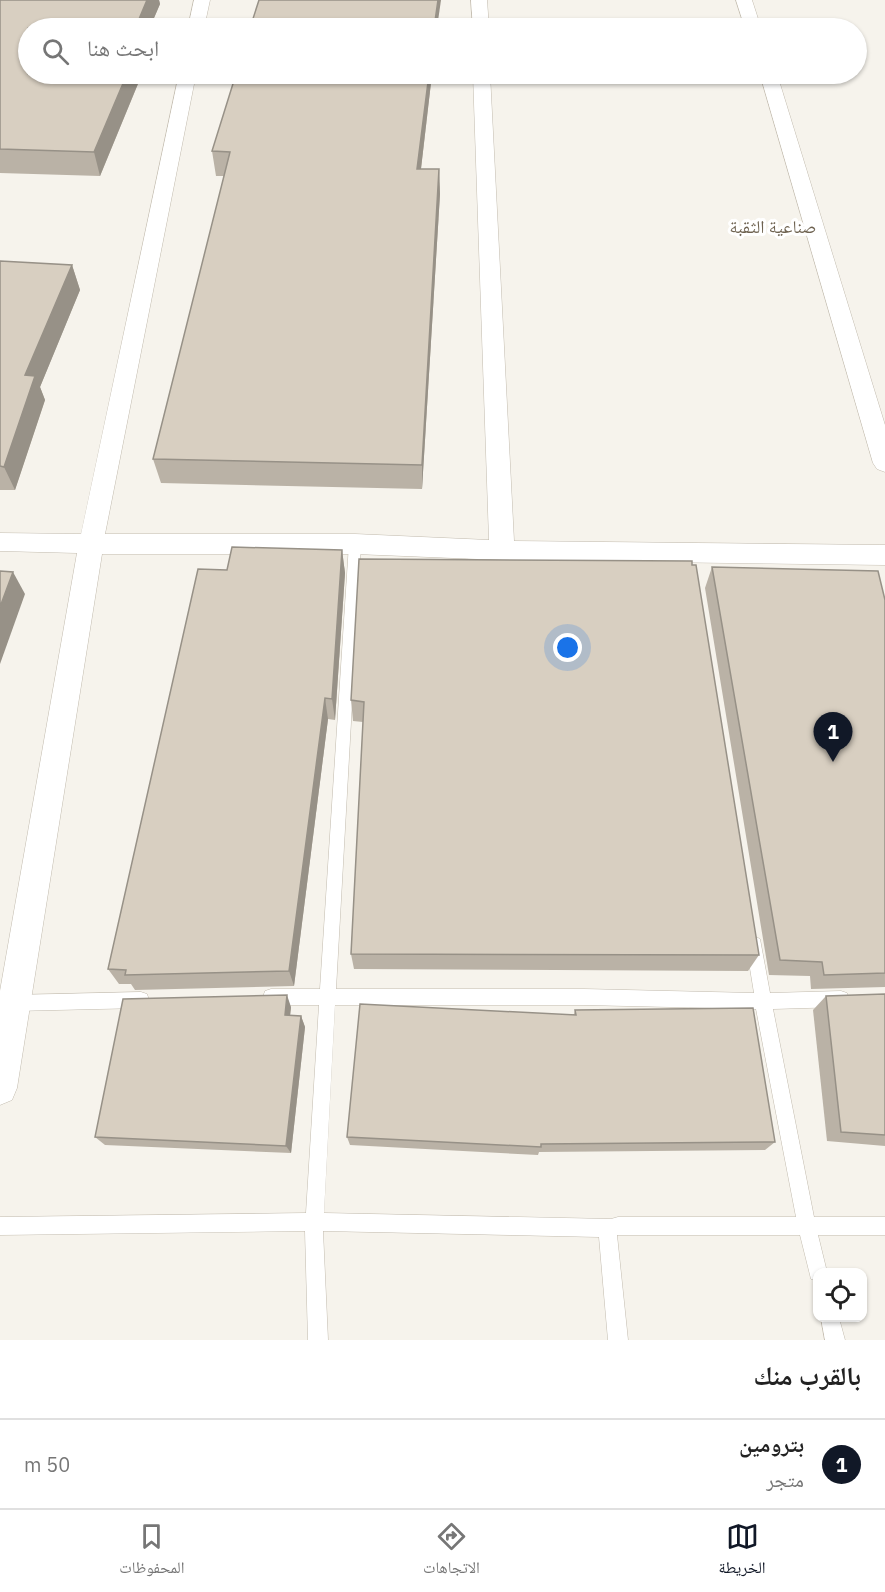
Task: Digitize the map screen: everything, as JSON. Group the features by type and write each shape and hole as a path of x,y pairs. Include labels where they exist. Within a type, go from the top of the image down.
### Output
{"street":[{"path":"198,18 202,0"},
{"path":"480,0 481,18"},
{"path":"744,0 750,18"},
{"path":"0,1088 91,544 185,84"},
{"path":"482,84 502,550"},
{"path":"771,84 885,463"},
{"path":"0,542 355,544 693,558 885,555"}],"lane":[{"path":"318,1340 314,1222 355,544"},
{"path":"752,930 763,1001 817,1268"},
{"path":"258,998 584,997 763,1001 852,998"},
{"path":"14,1003 154,1000"},
{"path":"0,1226 314,1222 611,1228 618,1226 885,1226"},
{"path":"611,1228 608,1235 618,1340"},
{"path":"831,1322 835,1340"}],"building":[{"path":"0,0 147,0 139,18 18,18 18,84 123,84 94,152 0,149"},
{"path":"259,0 438,0 435,18 253,18"},
{"path":"233,84 428,84 417,169 439,169 422,465 153,459 230,152 212,151"},
{"path":"0,261 72,265 25,375 35,376 4,467 0,466"},
{"path":"232,547 342,550 332,699 325,698 289,971 125,975 126,970 108,969 198,569 227,570"},
{"path":"359,559 692,561 692,565 696,565 759,955 351,954 364,702 351,700"},
{"path":"712,567 878,571 885,600 885,973 824,975 822,962 780,960"},
{"path":"0,571 13,572 0,607"},
{"path":"885,994 885,1135 841,1132 826,996"},
{"path":"287,995 285,1015 301,1016 286,1146 95,1137 123,999"},
{"path":"360,1004 576,1015 575,1010 753,1008 775,1142 541,1144 541,1147 347,1137"}],"place":[{"name":"بترومين","path":"833,762"}],"district":[{"name":"صناعية الثقبة","path":"773,226"}]}
